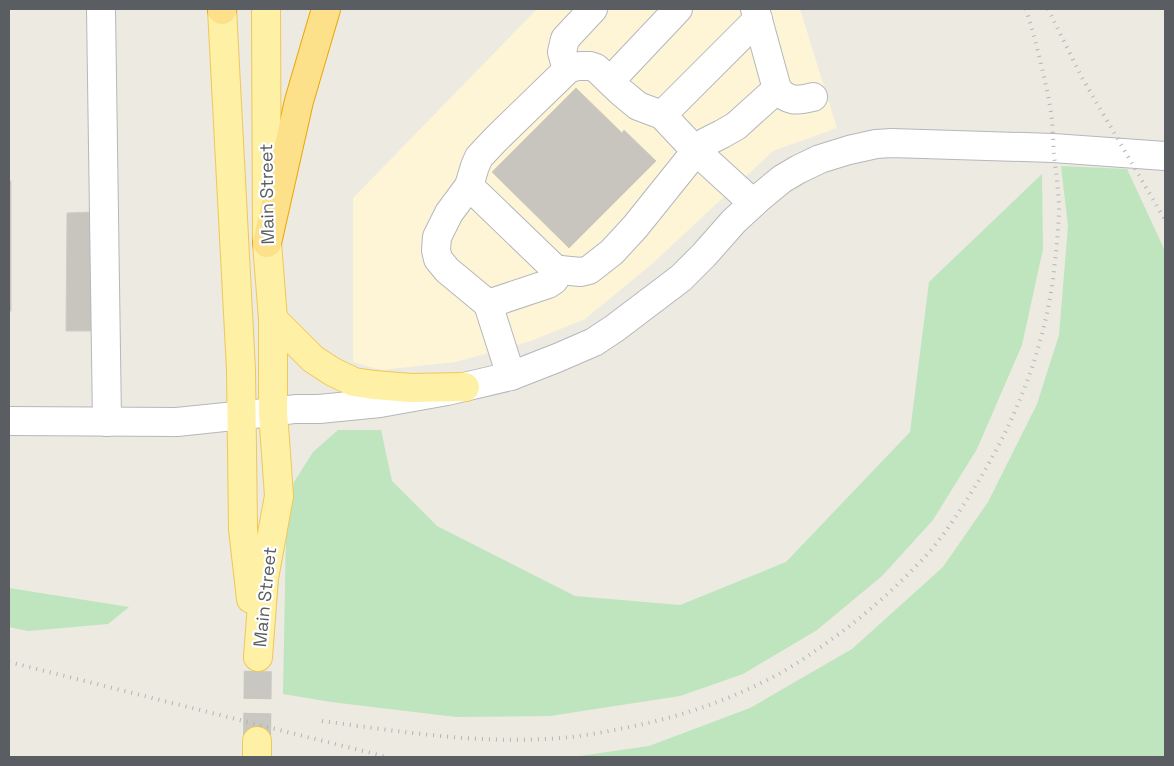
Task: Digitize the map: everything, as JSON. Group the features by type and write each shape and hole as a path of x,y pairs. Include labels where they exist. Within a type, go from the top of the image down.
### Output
{"highway":[{"path":"267,243 299,101 326,9"}],"main road":[{"name":"Main Street","path":"222,9 241,370 243,529 258,657 264,578 279,496 273,412 273,319 267,243 266,9"},
{"path":"273,319 313,359 333,372 354,382 374,386 411,388 465,387"}],"street":[{"path":"101,9 107,422"},
{"path":"567,70 562,52 565,39 593,9"},
{"path":"610,81 678,9"},
{"path":"662,115 756,14"},
{"path":"756,14 777,89 787,98 813,97"},
{"path":"511,376 488,304 447,270 438,259 436,250 437,237 449,213 469,186 479,157 567,70 580,66 596,68 638,106 662,115 696,150 753,203"},
{"path":"469,186 553,267 572,272 588,270 612,252 635,227 696,150 706,142 736,126 777,89"},
{"path":"9,421 177,422 296,409 380,403 422,396 511,376 594,342 615,328 681,278 734,221 782,179 799,169 849,150 876,144 892,143 1054,148 1165,156"},
{"path":"488,304 548,284 554,280 560,270"}],"shaded area":[{"path":"537,9 800,9 837,128 773,151 652,264 585,319 531,341 456,362 381,370 353,362 353,198"}],"green space":[{"path":"1061,166 1127,169 1165,251 1165,757 573,757 649,746 750,708 852,649 943,567 988,502 1037,404 1059,335 1068,226"},
{"path":"1042,174 1043,249 1022,345 977,449 933,520 882,576 817,630 743,674 680,696 550,716 456,717 331,702 283,694 286,534 294,482 313,452 338,430 381,430 392,481 437,526 575,596 680,605 786,562 910,432 929,282"},
{"path":"9,588 129,607 108,624 28,631 9,627"}],"building":[{"path":"576,88 622,133 624,130 656,161 569,248 492,172"},
{"path":"9,181 11,181 11,311 9,311"},
{"path":"94,212 93,331 66,331 67,213"}],"tunnel":[{"path":"257,741 258,657"}],"railway":[{"path":"322,721 461,738 517,740 582,736 656,721 692,711 727,698 782,672 846,628 905,577 932,549 947,529 985,470 1021,397 1031,371 1046,319 1052,288 1058,233 1058,186 1051,112 1040,60 1026,9"},
{"path":"1048,9 1081,76 1165,220"},
{"path":"9,662 387,757"}]}
